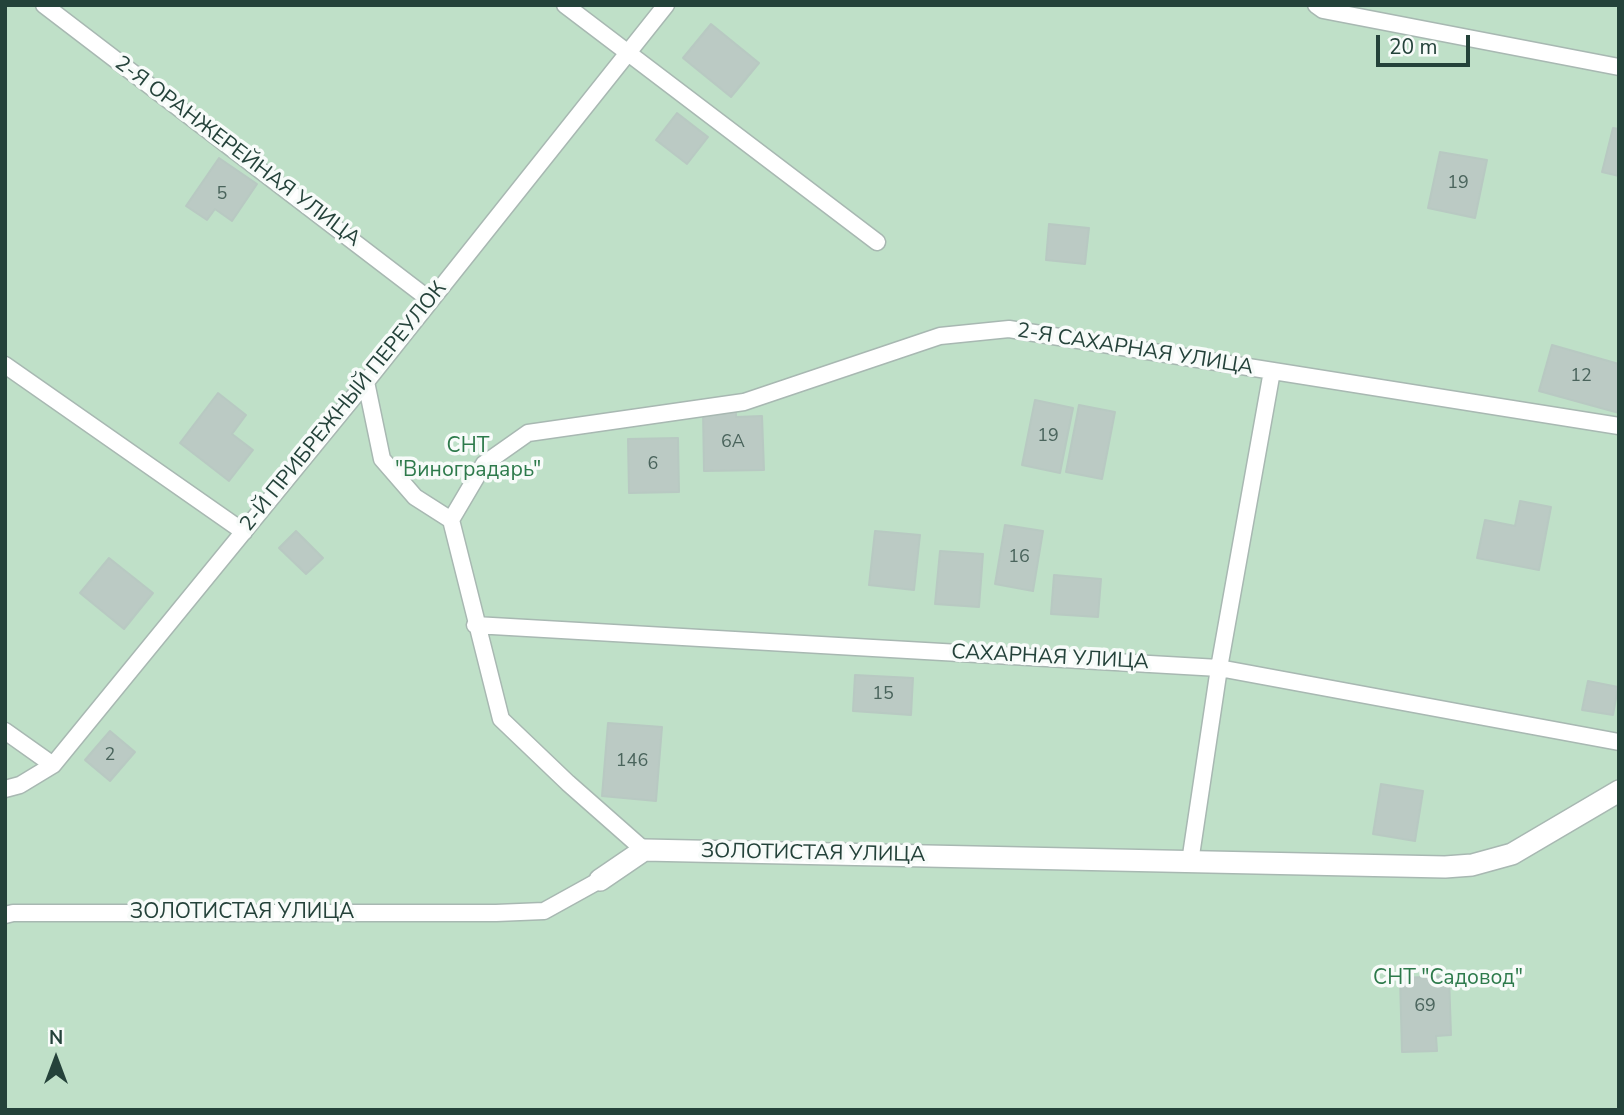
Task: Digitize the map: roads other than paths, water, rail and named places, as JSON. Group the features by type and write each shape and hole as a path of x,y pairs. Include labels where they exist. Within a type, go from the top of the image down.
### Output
{"street":[{"name":"ЗОЛОТИСТАЯ УЛИЦА","path":"600,880 644,850 1445,867 1472,865 1512,854 1619,791"}],"lane":[{"name":"2-Я ОРАНЖЕРЕЙНАЯ УЛИЦА","path":"44,5 430,300"},
{"path":"565,5 877,242"},
{"name":"2-Й ПРИБРЕЖНЫЙ ПЕРЕУЛОК","path":"5,789 20,785 53,765 366,383 666,5"},
{"path":"1316,5 1323,10 1619,67"},
{"name":"2-Я САХАРНАЯ УЛИЦА","path":"451,520 484,464 528,433 744,402 940,335 1009,329 1619,426"},
{"path":"5,365 244,532"},
{"path":"1190,862 1219,668 1272,371"},
{"path":"366,383 382,459 415,497 451,520 475,625 501,719 644,850"},
{"name":"САХАРНАЯ УЛИЦА","path":"475,625 1219,668 1619,742"},
{"path":"5,730 53,765"},
{"name":"ЗОЛОТИСТАЯ УЛИЦА","path":"5,915 544,911 600,880"}],"park label":[{"name":"СНТ \"Виноградарь\"","path":"468,459"},
{"name":"СНТ \"Садовод\"","path":"1448,979"}]}
